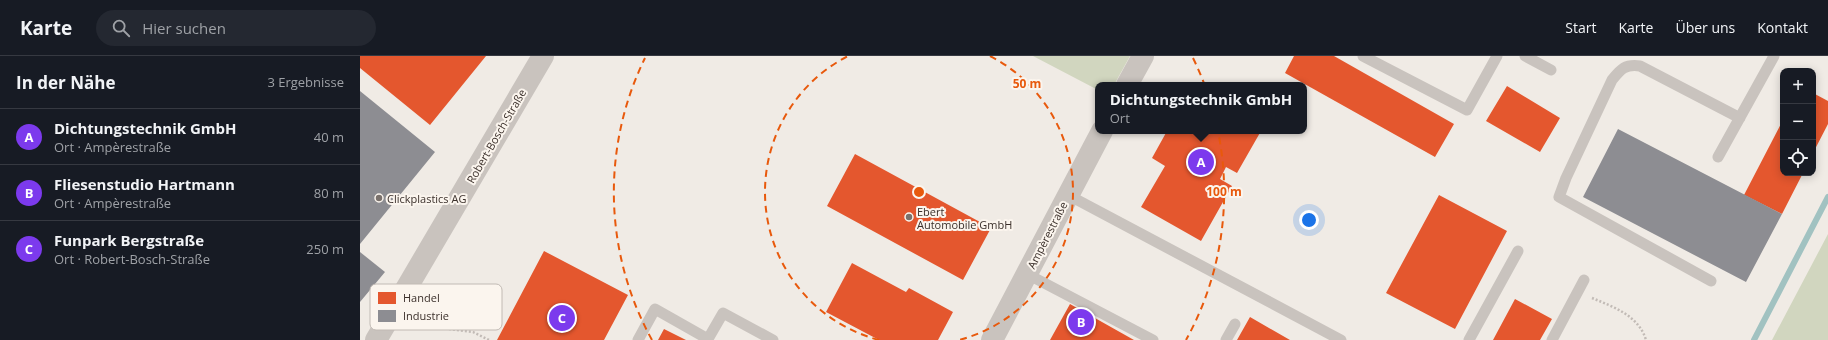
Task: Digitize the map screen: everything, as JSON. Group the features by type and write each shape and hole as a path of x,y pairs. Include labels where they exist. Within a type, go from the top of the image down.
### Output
{"street":[{"name":"Robert-Bosch-Straße","path":"409,284 543,56"},
{"path":"1129,82 1143,56"},
{"name":"Ampèrestraße","path":"992,340 1100,134"},
{"name":"Robert-Bosch-Straße","path":"376,340 382,330"}],"lane":[{"path":"1363,56 1468,110 1497,56"},
{"path":"1525,56 1551,70"},
{"path":"1718,157 1774,56"},
{"path":"1711,281 1559,197 1566,178 1612,80 1621,70 1630,65 1640,66 1740,118"},
{"path":"1068,195 1341,340"},
{"path":"1469,340 1518,251"},
{"path":"1027,274 1153,340"},
{"path":"1552,340 1584,280"},
{"path":"638,340 655,309 708,339 723,313 774,340"},
{"path":"1226,340 1235,324"}],"path":[{"path":"1578,292 1614,306 1631,317 1643,330 1646,340"},
{"path":"457,330 473,332 489,340"}],"green space":[{"path":"1033,56 1130,56 1116,82 1095,82 1095,88"},
{"path":"1828,234 1828,340 1772,340"}],"building: Handel":[{"path":"360,56 486,56 430,125 360,68"},
{"path":"1294,56 1334,56 1454,124 1435,157 1307,85 1307,82 1301,82 1285,73"},
{"path":"1507,86 1560,118 1540,152 1486,121"},
{"path":"1816,95 1828,101 1828,124 1816,147"},
{"path":"1780,126 1780,176 1801,176 1782,214 1744,195"},
{"path":"1165,134 1259,134 1237,173 1226,167 1220,179 1232,186 1201,241 1141,207 1165,166 1152,158"},
{"name":"Ebert Automobile GmbH","path":"855,154 991,228 963,280 827,206"},
{"path":"1439,195 1507,231 1455,329 1386,293"},
{"path":"544,251 628,295 604,340 497,340"},
{"path":"852,263 906,292 909,288 953,312 938,340 879,340 826,312"},
{"path":"1515,299 1552,319 1540,340 1493,340"},
{"path":"1070,304 1134,340 1050,340"},
{"path":"1250,317 1290,340 1237,340"},
{"path":"664,329 686,340 658,340"}],"building: Industrie":[{"name":"Clickplastics AG","path":"360,91 435,152 360,244"},
{"path":"1618,129 1782,214 1746,282 1583,197"},
{"path":"360,252 385,272 375,284 370,284 370,290 360,302"}],"waterway":[{"path":"1754,340 1828,197"}],"place":[{"name":"Dichtungstechnik GmbH","path":"1201,162"},
{"name":"Clickplastics AG","path":"379,198"},
{"name":"Ebert Automobile GmbH","path":"909,217"},
{"name":"Funpark Bergstraße","path":"562,318"},
{"name":"Fliesenstudio Hartmann","path":"1081,322"}]}
